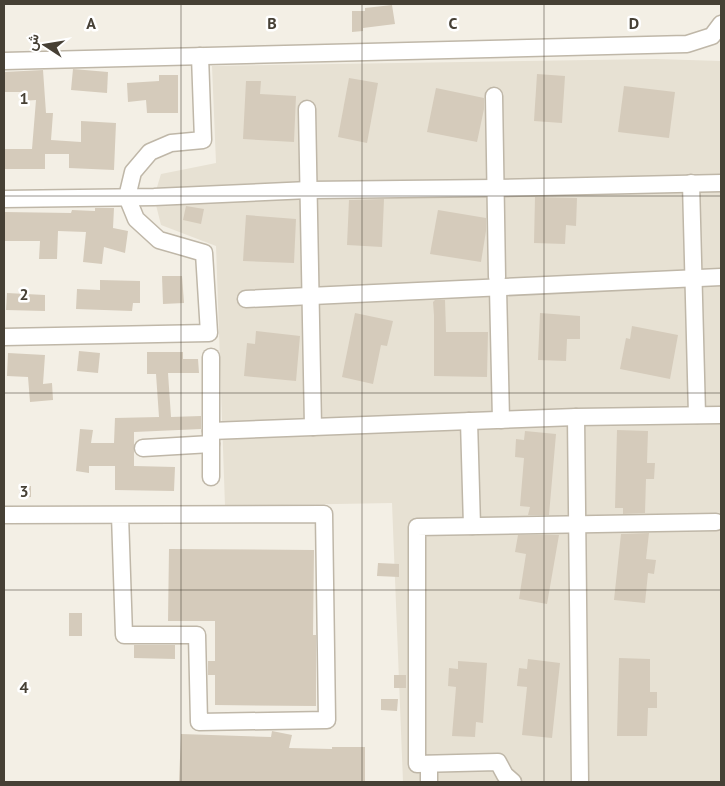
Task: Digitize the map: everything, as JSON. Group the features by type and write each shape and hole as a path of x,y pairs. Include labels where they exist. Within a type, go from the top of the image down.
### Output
{"lane":[{"path":"4,61 687,44 712,36 721,24"},
{"path":"4,337 209,333 204,253 159,240 136,219 128,197 132,172 150,152 171,144 202,140 200,56"},
{"path":"494,96 501,420"},
{"path":"307,109 313,427"},
{"path":"692,183 697,415"},
{"path":"4,199 128,197 309,190 721,183"},
{"path":"246,299 498,282 721,276"},
{"path":"211,357 211,477"},
{"path":"143,448 211,438 313,427 576,417 721,415"},
{"path":"576,417 580,782"},
{"path":"469,421 472,526"},
{"path":"4,515 324,514 327,720 199,722 197,635 124,635 120,516"},
{"path":"514,782 505,775 498,762 417,764 417,527 716,522"},
{"path":"429,764 429,782"}],"shaded area":[{"path":"656,59 721,61 721,782 403,782 392,503 225,506 216,246 161,225 154,197 161,174 216,163 212,66"}],"building":[{"path":"392,5 395,24 363,28 363,31 352,32 352,11 365,11 365,8"},
{"path":"73,69 108,72 107,93 71,90"},
{"path":"43,70 46,113 53,113 51,140 81,142 81,121 116,123 114,170 69,168 69,154 45,154 45,169 4,169 4,149 32,149 36,100 22,101 22,92 4,92 4,72"},
{"path":"537,74 565,76 562,123 534,121"},
{"path":"159,75 178,75 178,113 147,113 146,100 128,102 127,83 159,81"},
{"path":"349,78 378,83 367,143 338,137"},
{"path":"246,81 261,81 260,94 296,96 294,142 243,139"},
{"path":"624,86 675,92 669,138 618,132"},
{"path":"436,88 484,98 484,109 477,142 427,132"},
{"path":"535,197 577,198 576,226 566,225 565,244 534,243"},
{"path":"384,199 382,247 347,245 349,200"},
{"path":"186,206 204,209 201,224 183,220"},
{"path":"95,208 114,208 113,228 128,231 125,253 104,247 102,264 83,262 86,232 58,231 57,259 39,259 40,241 4,241 4,212 71,213 72,210 95,211"},
{"path":"438,210 486,218 481,262 430,254"},
{"path":"246,215 296,219 294,263 243,261"},
{"path":"162,276 182,276 184,303 163,304"},
{"path":"100,280 140,281 140,303 133,303 132,311 76,309 77,289 100,290"},
{"path":"7,293 45,295 45,311 6,310"},
{"path":"435,300 445,300 446,332 488,332 487,377 434,376 433,302"},
{"path":"355,313 393,321 387,346 381,345 373,384 342,377"},
{"path":"540,313 580,316 580,339 567,339 566,361 538,360"},
{"path":"632,326 678,335 670,379 620,369 626,338 630,339"},
{"path":"256,331 300,336 296,381 244,376 247,343 255,344"},
{"path":"79,351 100,353 98,373 77,371"},
{"path":"147,352 183,352 183,359 198,359 199,373 168,373 171,417 201,416 201,429 134,432 134,466 175,467 174,491 115,490 115,466 89,466 89,473 76,471 80,429 93,430 91,443 114,443 115,418 159,417 156,374 147,374"},
{"path":"8,353 45,355 43,384 52,383 53,400 30,402 28,377 7,376"},
{"path":"617,430 648,431 647,463 655,463 654,479 646,479 645,513 623,514 623,508 615,508"},
{"path":"525,431 556,434 549,515 528,515 530,507 520,506 524,458 515,457 516,439 524,440"},
{"path":"19,486 31,486 31,497 20,498"},
{"path":"649,533 646,559 656,560 654,574 648,573 645,603 614,600 621,534"},
{"path":"518,535 559,535 547,604 519,599 526,554 515,552"},
{"path":"169,549 314,550 313,635 316,635 316,706 215,705 215,675 208,675 208,661 215,661 215,621 168,621"},
{"path":"378,563 399,564 399,577 377,576"},
{"path":"69,613 82,613 82,636 69,636"},
{"path":"134,645 175,645 175,659 134,658"},
{"path":"619,658 650,659 650,692 657,692 657,708 648,708 647,736 617,736"},
{"path":"528,659 560,663 552,738 522,735 527,687 517,686 519,668 527,669"},
{"path":"458,661 487,663 483,723 476,722 475,737 452,736 456,687 448,686 449,668 458,669"},
{"path":"394,675 406,675 406,688 394,688"},
{"path":"381,699 398,699 397,711 381,710"},
{"path":"272,731 292,735 289,748 332,749 332,747 365,747 365,782 179,782 181,734 271,737"}]}
